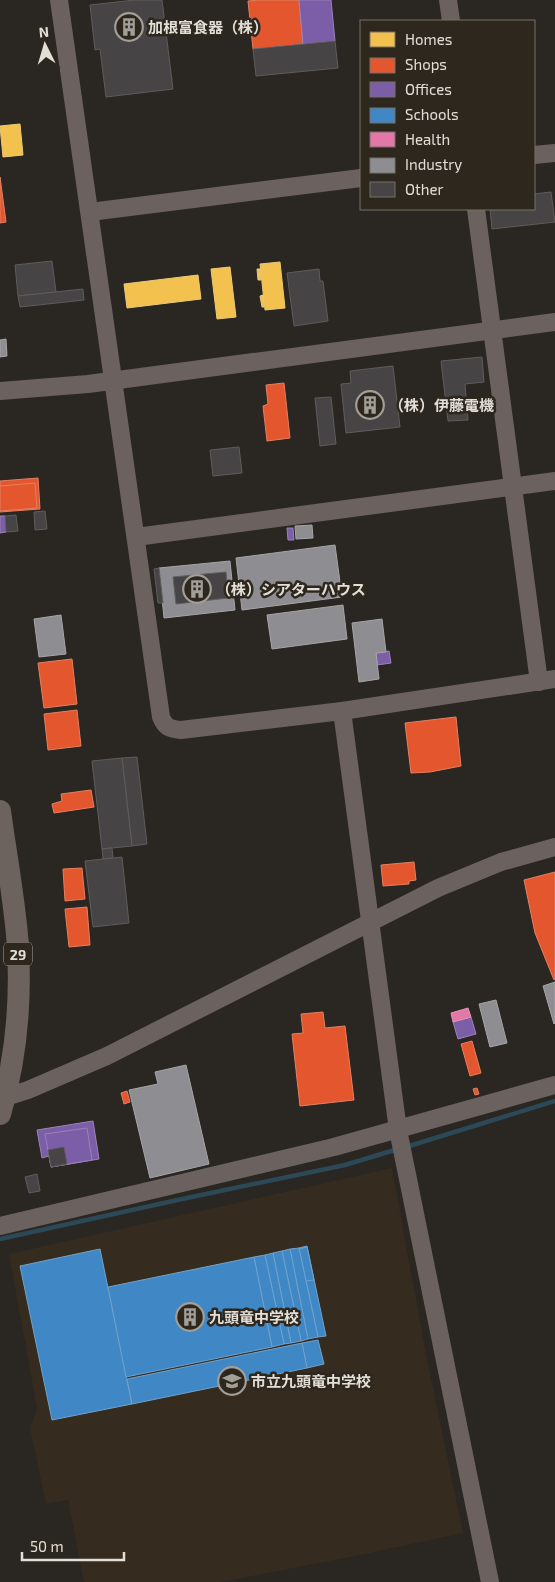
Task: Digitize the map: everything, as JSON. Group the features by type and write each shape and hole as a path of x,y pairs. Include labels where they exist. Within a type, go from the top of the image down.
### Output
{"main road":[{"name":"29","path":"0,811 16,922 19,967 14,1051 2,1104"}],"street":[{"path":"59,0 161,717 164,725 170,729 181,730 342,711 547,681 513,486 476,210"},
{"path":"448,0 451,20"},
{"path":"535,156 555,152"},
{"path":"90,212 360,178"},
{"path":"0,391 114,381 555,322"},
{"path":"136,537 555,481"},
{"path":"342,711 398,1130 490,1582"},
{"path":"2,1104 28,1090 107,1056 438,888 501,862 555,847"},
{"path":"0,1226 334,1147 555,1085"}],"shaded area":[{"name":"市立九頭竜中学校","path":"392,1168 426,1354 463,1533 222,1582 84,1582 68,1500 46,1504 30,1428 37,1408 9,1254"}],"building: Homes":[{"path":"20,124 23,155 3,157 0,126"},
{"path":"280,262 285,308 265,310 260,264"},
{"path":"230,267 236,317 217,319 211,269"},
{"path":"257,269 260,269 261,280 258,280"},
{"path":"198,275 201,299 127,308 124,284"},
{"path":"263,295 264,307 262,307 260,296"}],"building: Shops":[{"path":"299,0 303,44 253,49 248,1"},
{"path":"0,177 6,222 0,223"},
{"path":"284,383 290,438 267,441 263,406 268,404 266,385"},
{"path":"38,478 40,509 0,512 0,481"},
{"path":"35,483 37,508 0,511 0,486"},
{"path":"72,659 77,704 44,708 38,663"},
{"path":"77,710 81,746 48,750 44,714"},
{"path":"456,717 461,766 430,772 411,773 405,723"},
{"path":"91,790 94,807 54,813 52,804 62,801 61,794"},
{"path":"414,862 416,880 409,881 409,884 383,886 381,865"},
{"path":"82,868 85,899 65,901 63,869"},
{"path":"555,872 554,980 535,933 524,880"},
{"path":"87,907 90,945 69,947 65,909"},
{"path":"323,1012 325,1028 345,1026 354,1100 300,1106 292,1034 303,1033 301,1014"},
{"path":"472,1041 481,1073 470,1076 461,1044"},
{"path":"477,1088 479,1094 475,1095 473,1089"},
{"path":"127,1091 130,1102 124,1104 121,1093"}],"building: Offices":[{"path":"299,0 331,0 335,41 303,44"},
{"path":"0,516 5,516 6,532 0,533"},
{"path":"287,528 293,528 294,540 288,540"},
{"path":"389,651 391,663 377,665 376,653"},
{"path":"471,1017 476,1034 458,1039 453,1022"},
{"path":"93,1121 99,1159 51,1167 49,1156 42,1158 37,1130"},
{"path":"87,1128 92,1160 51,1167 45,1134"}],"building: Schools":[{"path":"307,1246 326,1336 318,1337 299,1248"},
{"path":"307,1247 314,1280 306,1281 299,1249"},
{"path":"299,1248 318,1337 308,1339 290,1249"},
{"path":"100,1249 132,1404 52,1420 20,1266"},
{"path":"290,1249 308,1339 301,1341 282,1251"},
{"path":"282,1251 301,1341 291,1343 273,1253"},
{"path":"273,1253 291,1343 284,1344 265,1255"},
{"path":"265,1255 284,1344 272,1347 254,1257"},
{"name":"九頭竜中学校","path":"254,1257 272,1347 126,1377 108,1287"},
{"path":"318,1340 324,1364 307,1368 302,1343"},
{"path":"302,1343 307,1368 132,1404 127,1379"}],"building: Health":[{"path":"468,1008 471,1017 453,1022 451,1013"}],"building: Industry":[{"path":"6,339 7,356 0,357 0,340"},
{"path":"312,525 313,538 296,539 295,526"},
{"path":"335,545 342,597 242,610 236,558"},
{"name":"（株）シアターハウス","path":"230,561 235,610 164,618 159,568"},
{"path":"343,605 347,639 272,649 267,615"},
{"path":"61,615 66,654 39,657 34,619"},
{"path":"382,619 386,652 376,653 379,679 359,682 352,623"},
{"path":"555,982 555,1023 554,1024 543,986"},
{"path":"496,1000 507,1043 490,1047 479,1004"},
{"path":"186,1065 209,1164 150,1178 129,1090 158,1084 155,1072"}],"building: Other":[{"name":"加根富食器（株）","path":"135,0 162,0 173,89 106,97 100,49 95,50 90,5"},
{"path":"335,41 338,68 256,76 253,49"},
{"path":"551,192 555,222 492,229 490,210 535,210 535,194"},
{"path":"52,261 56,292 18,296 15,265"},
{"path":"319,269 320,281 323,281 328,321 294,326 287,273"},
{"path":"83,289 84,300 20,307 18,296"},
{"name":"（株）伊藤電機","path":"482,357 484,382 465,384 468,420 448,421 441,361"},
{"name":"（株）伊藤電機","path":"393,366 400,427 346,433 341,384 351,383 350,371"},
{"path":"331,397 336,444 320,446 315,398"},
{"path":"239,447 242,473 213,476 210,450"},
{"path":"45,511 47,529 35,530 34,512"},
{"path":"16,515 18,531 6,532 5,516"},
{"path":"159,568 163,603 158,603 154,569"},
{"path":"226,572 228,598 176,604 173,577"},
{"path":"137,757 147,844 132,846 122,758"},
{"path":"122,758 132,846 102,849 92,761"},
{"path":"112,848 113,858 103,859 102,849"},
{"path":"122,857 129,923 93,927 85,861"},
{"path":"64,1147 67,1164 51,1167 48,1150"},
{"path":"37,1174 40,1191 29,1193 25,1177"}],"waterway":[{"path":"406,1147 555,1101"},
{"path":"0,1239 345,1165 398,1149"}],"place":[{"name":"加根富食器（株）","path":"129,27"},
{"name":"（株）伊藤電機","path":"370,405"},
{"name":"（株）シアターハウス","path":"197,589"},
{"name":"九頭竜中学校","path":"190,1317"},
{"name":"市立九頭竜中学校","path":"232,1381"}]}
